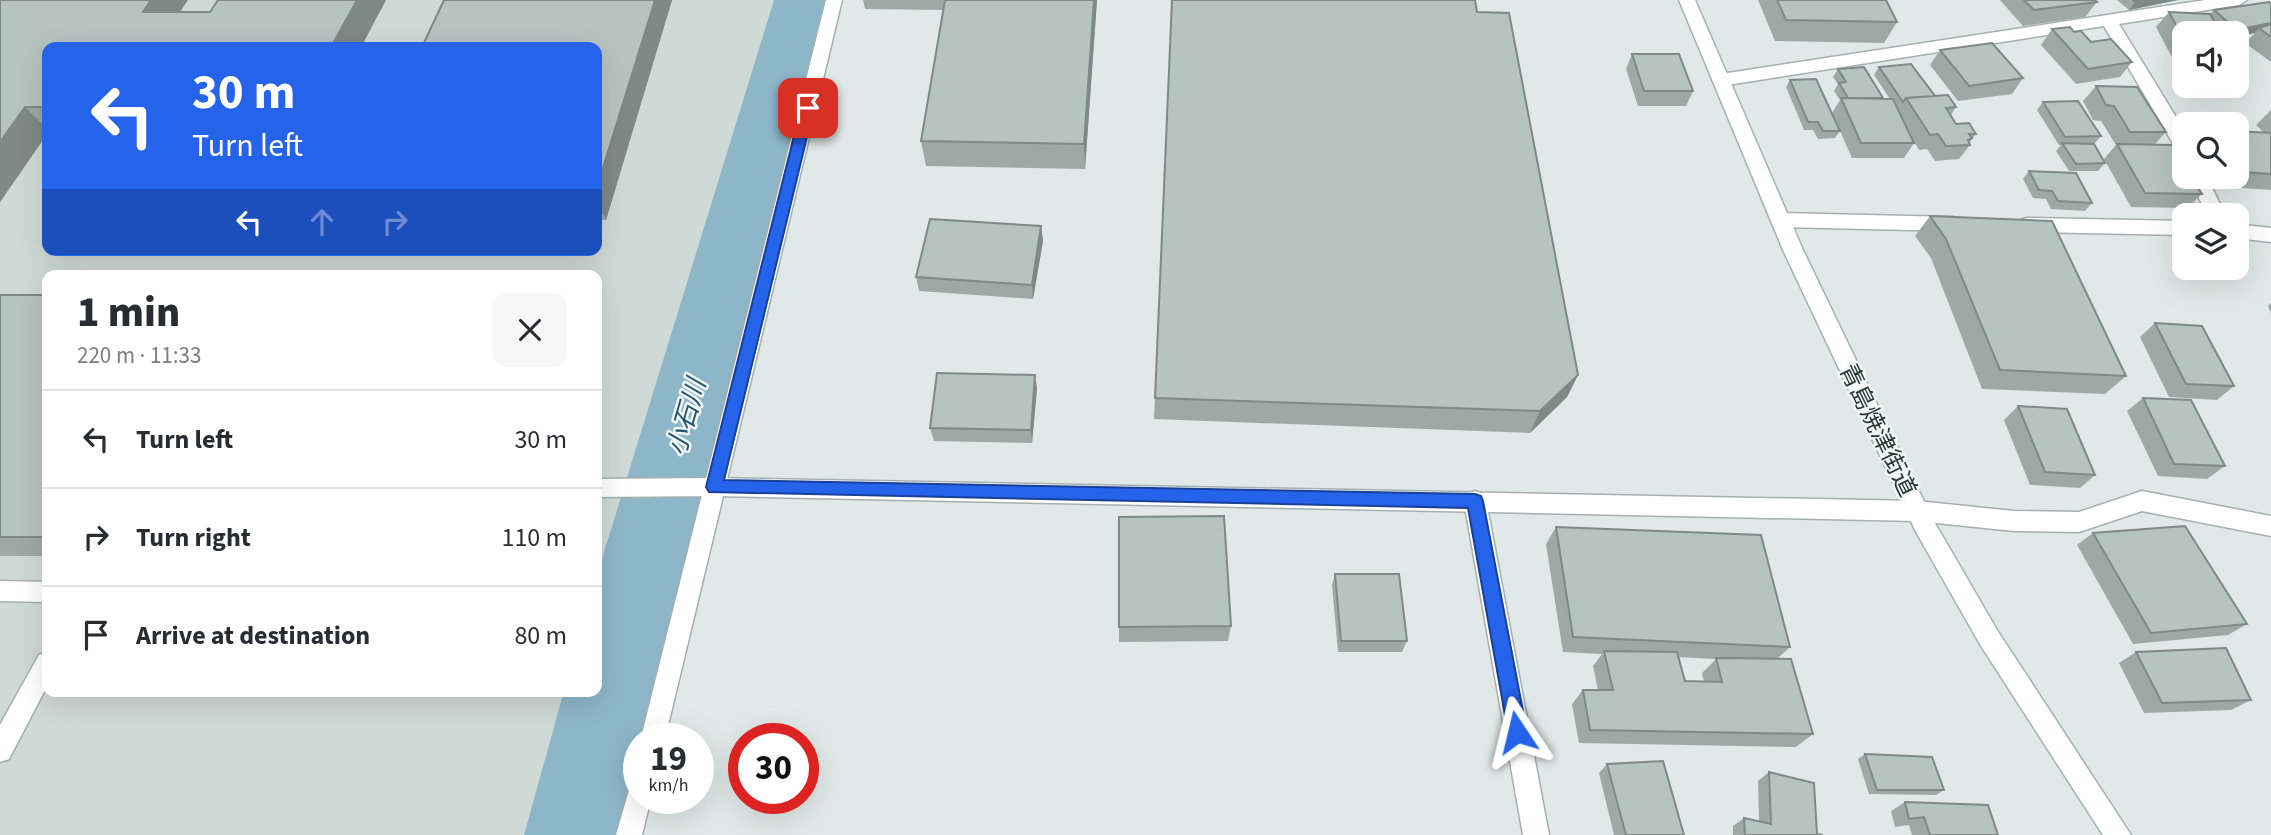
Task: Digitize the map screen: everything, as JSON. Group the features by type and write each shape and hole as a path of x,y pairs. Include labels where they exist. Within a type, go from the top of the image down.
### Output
{"street":[{"path":"657,723 834,0"},
{"name":"青島焼津街道","path":"1687,0 1780,220 1917,511 1989,638 2118,835"},
{"path":"1721,80 2239,0"},
{"path":"2108,20 2172,124"},
{"path":"1780,220 1975,224"},
{"path":"2003,225 2172,228"},
{"path":"2249,232 2271,235"},
{"path":"602,488 715,487 1917,511 2014,521 2079,522 2142,502 2271,526"},
{"path":"1475,501 1536,835"},
{"path":"0,591 42,592"},
{"path":"0,750 42,672"},
{"path":"629,835 634,814"}],"shaded area":[{"path":"0,0 781,0 602,599 602,270 42,270 42,697 572,697 532,835 0,835"}],"building":[{"path":"0,0 151,0 143,12 210,12 218,0 357,0 334,42 42,42 42,107 25,107 0,142"},
{"path":"444,0 655,0 602,171 602,42 424,42"},
{"path":"945,0 1094,0 1084,144 921,141"},
{"path":"1172,0 1475,0 1477,12 1509,13 1578,375 1540,411 1155,398"},
{"path":"1777,0 1886,0 1897,22 1786,20"},
{"path":"2024,0 2095,0 2097,2 2034,10"},
{"path":"2269,2 2271,23 2249,28 2249,21 2227,21 2214,10"},
{"path":"2169,12 2210,14 2214,21 2174,21"},
{"path":"2271,24 2271,37 2259,28"},
{"path":"2070,27 2074,32 2081,31 2091,42 2111,39 2132,62 2088,69 2052,29"},
{"path":"1992,43 2023,78 1969,86 1940,50"},
{"path":"1632,54 1679,54 1693,91 1644,91"},
{"path":"1911,64 1935,96 1906,98 1903,102 1879,67"},
{"path":"1864,67 1883,98 1848,98 1839,83 1846,82 1838,69"},
{"path":"1816,79 1840,131 1823,131 1818,122 1808,122 1790,80"},
{"path":"2096,86 2137,87 2166,132 2130,132 2114,106 2106,105"},
{"path":"1948,95 1956,107 1946,108 1956,124 1969,123 1976,134 1969,134 1972,138 1968,140 1970,145 1946,146 1938,134 1930,135 1906,98"},
{"path":"1841,98 1893,99 1914,143 1861,143"},
{"path":"2078,101 2101,136 2065,137 2043,102"},
{"path":"2249,132 2271,133 2271,174 2249,172"},
{"path":"2062,143 2094,144 2105,163 2076,164"},
{"path":"2117,144 2172,145 2172,189 2199,189 2202,194 2145,193"},
{"path":"2029,171 2076,173 2092,203 2058,201 2052,191 2039,190"},
{"path":"1930,216 2052,221 2126,376 2000,370 1946,239"},
{"path":"930,219 1041,226 1032,285 916,277"},
{"path":"0,295 42,295 42,537 0,537"},
{"path":"2155,323 2202,326 2234,386 2186,384"},
{"path":"937,373 1035,375 1031,430 930,428"},
{"path":"2143,398 2191,400 2225,466 2174,464"},
{"path":"2018,406 2067,409 2095,475 2045,472"},
{"path":"1224,516 1231,626 1119,627 1119,517"},
{"path":"2185,526 2247,624 2151,633 2093,533"},
{"path":"1556,527 1761,535 1790,647 1573,637"},
{"path":"1335,574 1399,574 1407,641 1341,641"},
{"path":"2226,648 2251,700 2162,703 2136,652"},
{"path":"1604,651 1677,652 1685,681 1722,682 1716,658 1791,659 1813,734 1590,730 1583,690 1613,690"},
{"path":"1865,754 1932,757 1944,790 1877,790"},
{"path":"1663,761 1684,835 1626,835 1607,764"},
{"path":"1769,772 1814,783 1817,834 1823,835 1745,835 1744,818 1771,824"},
{"path":"1905,802 1988,805 1998,835 1930,835 1924,817 1909,819"}],"waterway":[{"name":"小石川","path":"573,835 640,576 805,0"}],"route":[{"path":"808,108 715,487 1475,501 1517,732"}]}
